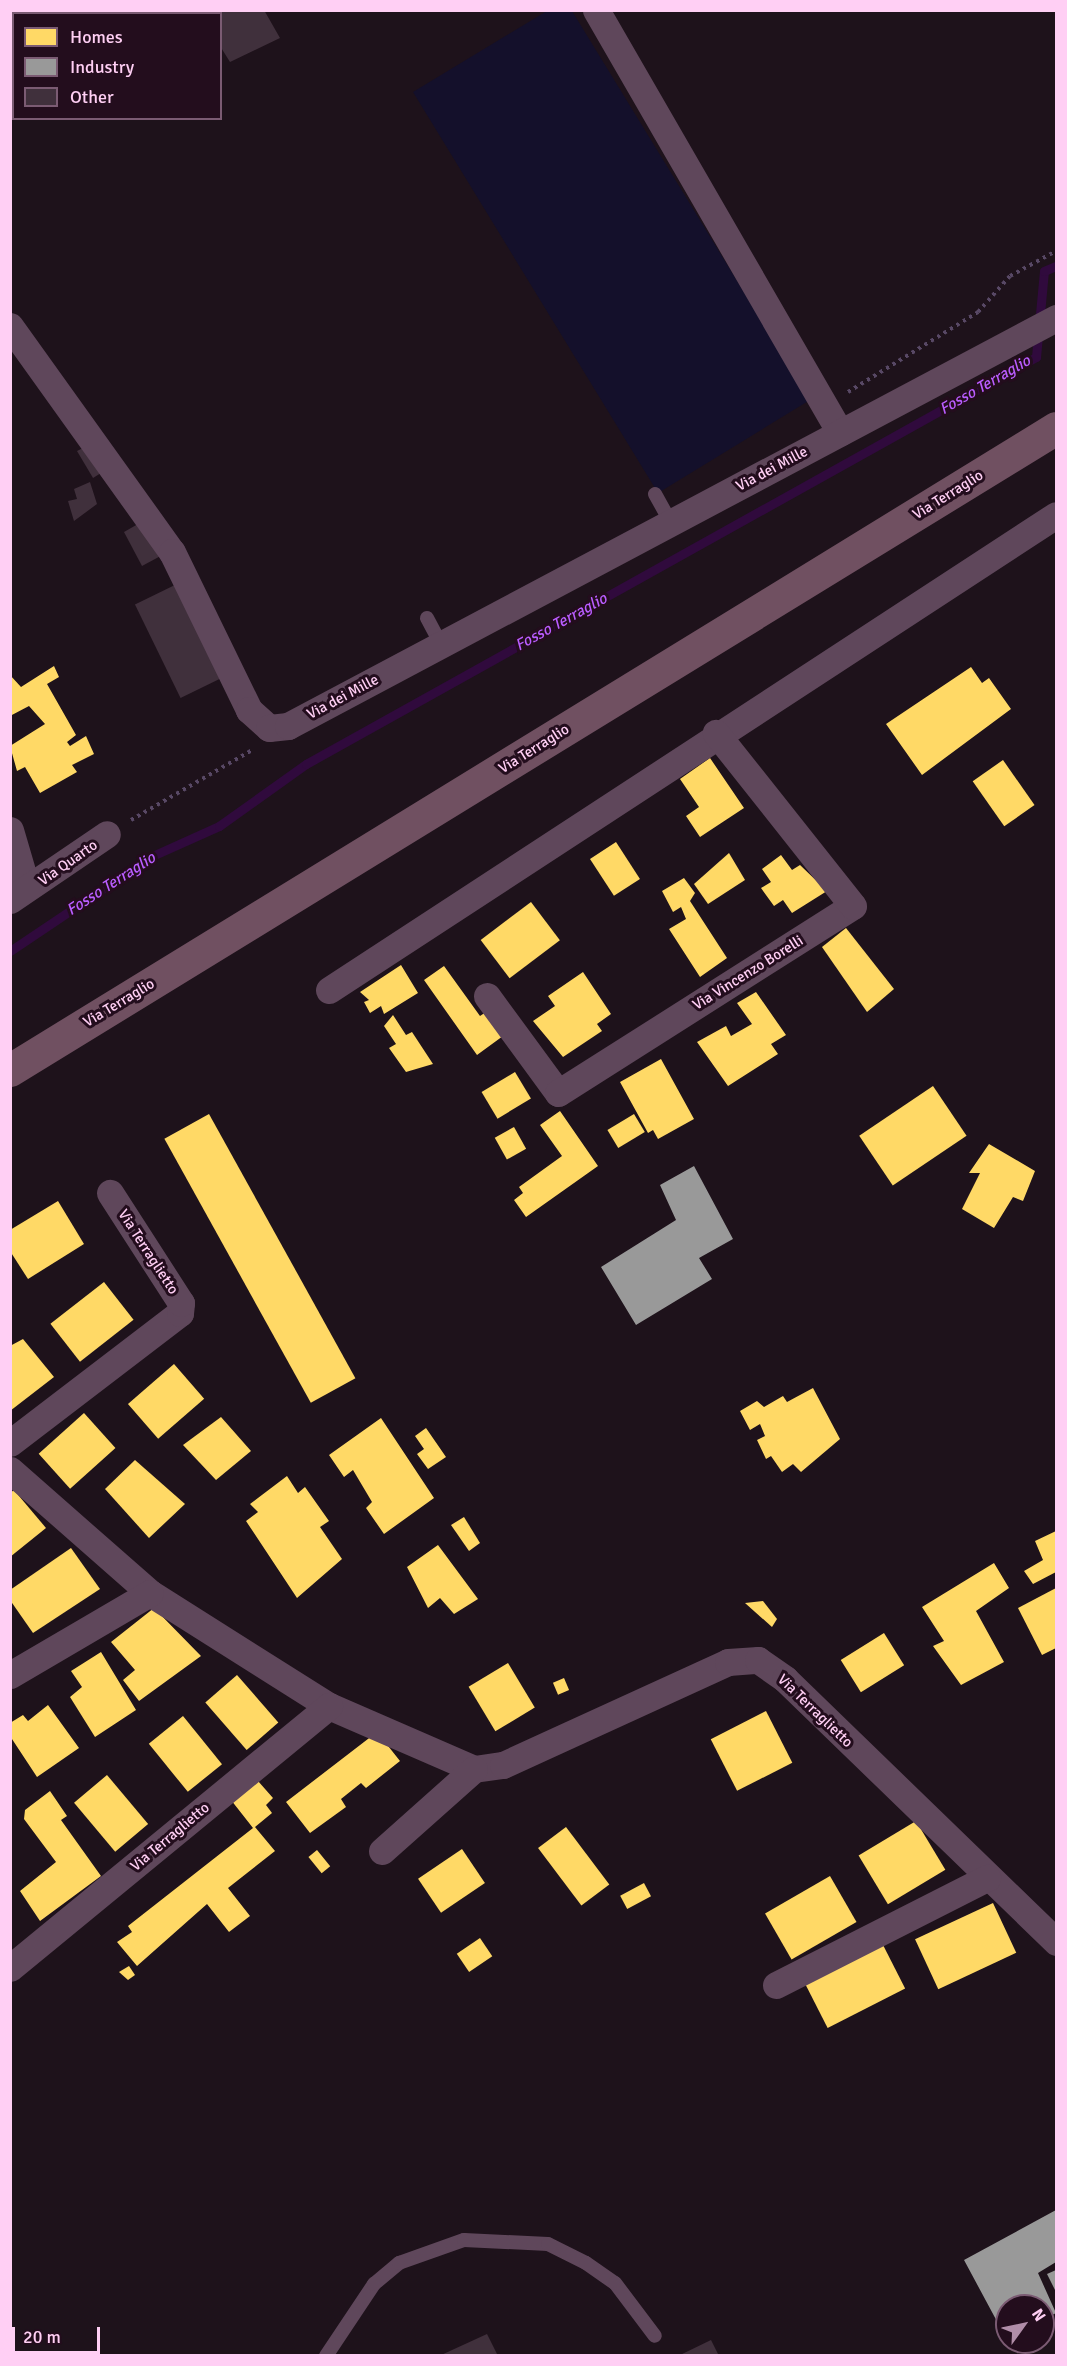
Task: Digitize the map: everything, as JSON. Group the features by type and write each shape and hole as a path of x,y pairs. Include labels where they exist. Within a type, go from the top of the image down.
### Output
{"main road":[{"name":"Via Terraglio","path":"10,1070 1056,428"}],"street":[{"path":"596,10 840,433"},
{"name":"Via dei Mille","path":"269,728 288,726 1056,318"},
{"path":"10,326 171,552 249,710 269,728"},
{"path":"329,990 716,733 1056,514"},
{"name":"Via Vincenzo Borelli","path":"487,996 558,1093 853,906 716,733"},
{"name":"Via Quarto","path":"10,830 19,894 107,834"},
{"name":"Via Terraglietto","path":"10,1443 180,1313 181,1303 110,1193"},
{"path":"10,1470 150,1593 329,1706 474,1769 382,1851"},
{"path":"10,1675 150,1593"},
{"name":"Via Terraglietto","path":"474,1769 503,1765 728,1662 758,1660 785,1679 987,1878 1056,1942"},
{"name":"Via Terraglietto","path":"10,1968 329,1706"},
{"path":"776,1985 987,1878"}],"lane":[{"path":"655,494 671,523"},
{"path":"427,618 441,644"},
{"path":"326,2355 383,2277 430,2247 464,2240 548,2244 586,2263 615,2283 655,2336"}],"path":[{"path":"107,834 258,746 269,728"}],"shaded area":[{"path":"547,11 572,11 810,400 658,493 413,92"}],"building: Homes":[{"path":"54,666 59,677 47,684 76,735 67,742 70,746 86,736 94,754 72,765 77,772 40,793 25,767 17,771 10,746 45,724 29,706 10,716 10,675 21,687"},
{"path":"971,667 982,683 989,678 1011,709 922,775 886,724"},
{"path":"710,758 744,808 700,837 686,816 699,807 680,779"},
{"path":"1003,760 1035,805 1004,826 973,781"},
{"path":"616,842 640,879 614,896 590,859"},
{"path":"729,853 745,880 708,904 694,884"},
{"path":"781,855 792,870 800,865 827,891 792,913 783,900 774,906 761,888 771,882 762,869"},
{"path":"684,878 695,893 690,901 727,958 700,977 669,929 686,919 681,907 673,912 662,891"},
{"path":"531,902 560,940 510,978 481,940"},
{"path":"846,928 894,989 867,1012 822,947"},
{"path":"401,965 418,993 384,1014 381,1006 370,1013 364,1002 369,1000 360,992"},
{"path":"444,966 480,1016 486,1012 503,1036 477,1055 424,980"},
{"path":"583,972 611,1014 597,1024 602,1031 563,1057 533,1021 555,1006 548,996"},
{"path":"756,992 786,1035 771,1044 778,1054 728,1086 697,1042 726,1026 731,1036 752,1024 737,1003"},
{"path":"393,1015 406,1035 412,1032 433,1064 406,1072 389,1048 396,1044 384,1026"},
{"path":"661,1059 694,1119 658,1139 653,1130 648,1133 620,1082"},
{"path":"515,1072 531,1099 498,1119 482,1092"},
{"path":"933,1086 967,1136 893,1186 859,1136"},
{"path":"560,1111 598,1166 526,1217 514,1200 523,1193 519,1187 562,1156 540,1125"},
{"path":"209,1114 355,1378 311,1403 164,1139"},
{"path":"634,1114 645,1132 618,1148 607,1130"},
{"path":"514,1127 526,1149 507,1160 495,1138"},
{"path":"989,1144 1035,1171 1023,1201 1013,1197 994,1228 962,1209 980,1173 969,1173"},
{"path":"58,1201 84,1244 28,1279 10,1251 10,1230"},
{"path":"104,1282 134,1320 80,1362 50,1324"},
{"path":"23,1339 54,1377 10,1411 10,1346"},
{"path":"174,1364 204,1399 158,1439 128,1404"},
{"path":"813,1388 840,1439 801,1472 793,1464 782,1472 771,1456 766,1459 757,1440 765,1436 760,1424 750,1430 740,1411 757,1401 764,1407 783,1396 787,1402"},
{"path":"84,1413 115,1448 70,1489 39,1454"},
{"path":"221,1417 251,1451 216,1480 183,1445"},
{"path":"381,1418 434,1498 384,1534 366,1508 372,1502 353,1470 344,1477 329,1455"},
{"path":"426,1428 446,1457 428,1469 417,1454 424,1449 415,1436"},
{"path":"135,1460 185,1504 149,1538 105,1489"},
{"path":"287,1476 298,1493 305,1487 329,1521 320,1527 342,1559 297,1598 246,1521 258,1512 250,1504"},
{"path":"14,1490 46,1528 10,1557 10,1493"},
{"path":"464,1517 480,1543 469,1551 451,1525"},
{"path":"1056,1531 1056,1572 1033,1584 1024,1571 1043,1560 1035,1541"},
{"path":"438,1545 478,1599 454,1614 440,1598 428,1608 407,1567"},
{"path":"71,1548 100,1589 33,1633 10,1600 10,1590"},
{"path":"994,1563 1009,1588 976,1611 1004,1662 961,1685 933,1646 944,1641 922,1607"},
{"path":"1056,1588 1056,1648 1042,1655 1018,1608"},
{"path":"763,1601 777,1619 772,1627 745,1603"},
{"path":"154,1608 201,1656 139,1701 123,1680 135,1670 111,1642"},
{"path":"884,1633 904,1665 861,1692 841,1660"},
{"path":"101,1652 136,1710 95,1737 70,1697 82,1687 71,1671"},
{"path":"508,1663 535,1708 495,1731 469,1687"},
{"path":"237,1675 278,1723 247,1750 205,1703"},
{"path":"564,1678 569,1690 558,1695 553,1683"},
{"path":"48,1705 79,1748 37,1777 10,1736 10,1723 23,1715 28,1721"},
{"path":"766,1711 792,1763 737,1791 711,1739"},
{"path":"183,1716 222,1764 188,1792 149,1744"},
{"path":"377,1732 400,1761 366,1788 361,1783 341,1799 346,1807 310,1833 286,1802"},
{"path":"107,1775 148,1824 115,1852 74,1803"},
{"path":"258,1781 273,1798 266,1805 272,1813 255,1827 275,1851 228,1888 250,1916 229,1932 207,1904 137,1966 117,1942 132,1932 128,1926 253,1828 231,1800"},
{"path":"50,1791 67,1816 61,1820 101,1876 40,1921 20,1891 56,1862 24,1819 25,1810"},
{"path":"916,1821 945,1870 888,1904 859,1856"},
{"path":"566,1827 609,1885 581,1906 538,1848"},
{"path":"462,1849 485,1883 441,1913 418,1879"},
{"path":"317,1850 330,1866 322,1873 308,1857"},
{"path":"830,1876 856,1922 792,1959 765,1914"},
{"path":"644,1883 651,1896 627,1909 620,1896"},
{"path":"993,1903 1016,1953 938,1989 915,1939"},
{"path":"480,1938 492,1956 469,1972 457,1954"},
{"path":"882,1943 905,1988 828,2028 804,1982"},
{"path":"129,1966 135,1975 128,1980 119,1972"}],"building: Industry":[{"path":"694,1166 733,1239 699,1258 712,1279 636,1325 601,1267 676,1220 660,1185"},
{"path":"1056,2210 1056,2262 1038,2273 1047,2294 995,2294 995,2318 964,2260"},
{"path":"1056,2270 1056,2292 1047,2274"}],"building: Other":[{"path":"201,10 264,10 280,38 230,62 222,49 222,12"},
{"path":"87,446 101,473 93,478 77,451"},
{"path":"90,482 97,504 74,521 68,501 77,499 74,489"},
{"path":"145,520 168,552 142,566 124,532"},
{"path":"179,583 225,676 181,698 135,604"},
{"path":"487,2334 498,2356 439,2356"},
{"path":"711,2340 719,2356 678,2356"}],"waterway":[{"name":"Fosso Terraglio","path":"10,951 150,857 219,826 306,764 1036,357 1044,271 1056,266"}]}
